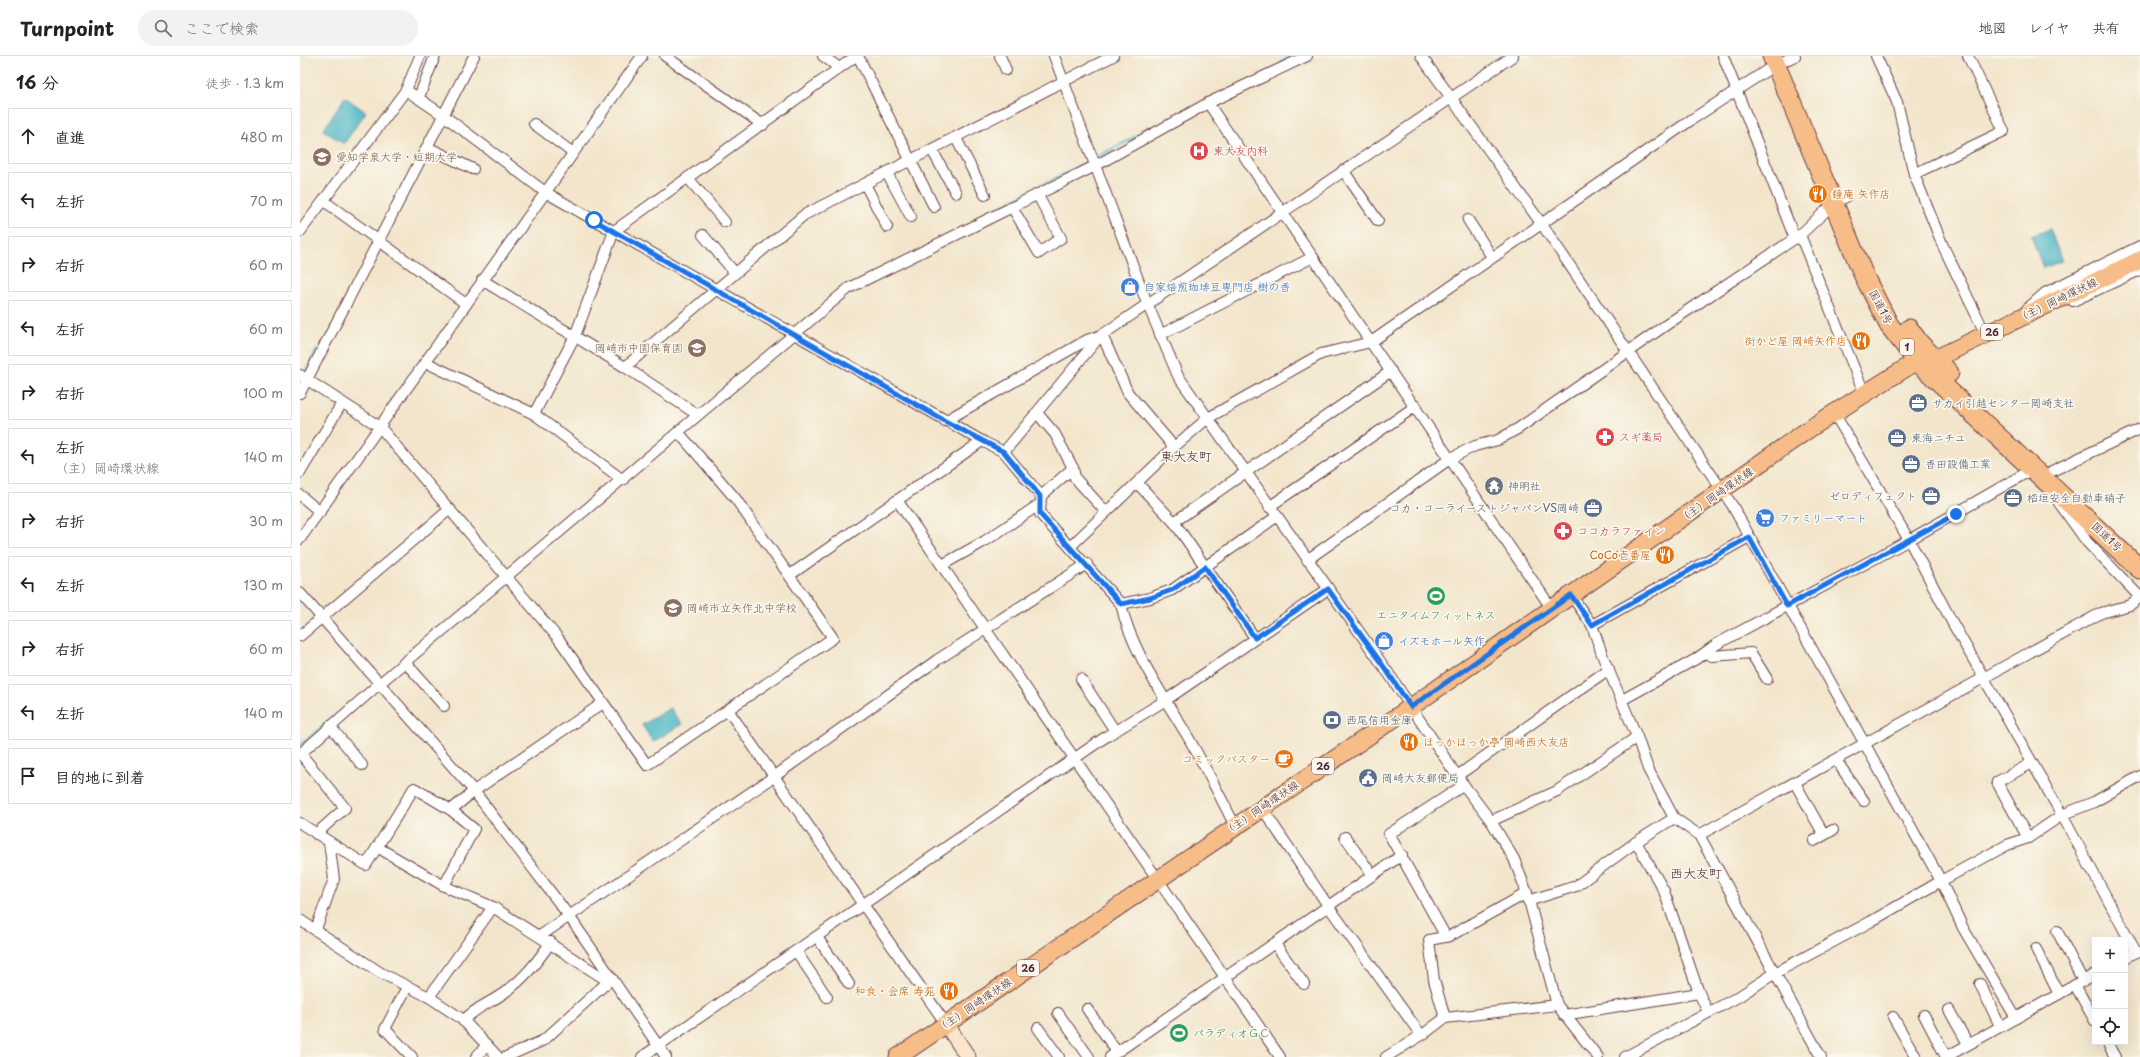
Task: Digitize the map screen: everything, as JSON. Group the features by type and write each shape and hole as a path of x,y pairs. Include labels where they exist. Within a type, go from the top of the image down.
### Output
{"highway":[{"name":"国道1号","path":"1782,59 1840,200 1864,276 1889,325 1926,360 2052,471 2132,563"},
{"name":"国道1号","path":"1926,360 2033,469 2132,563"}],"main road":[{"name":"（主）岡崎環状線","path":"898,1057 1411,707 1834,413 1926,360 1986,335 2140,260"}],"street":[{"path":"300,232 406,90 420,56"},
{"path":"419,97 435,56"},
{"path":"300,393 304,377 379,241 474,56"},
{"path":"300,539 642,56"},
{"path":"665,56 763,125"},
{"path":"823,56 838,68"},
{"path":"534,414 575,336 614,231 763,125 838,68 857,56 934,207"},
{"path":"1000,56 1006,70"},
{"path":"1054,56 1147,304 1178,376 1276,517 1389,674 1457,776 1491,821 1514,859 1528,897 1557,1005 1598,1057"},
{"path":"625,367 735,272 804,215 1113,56"},
{"path":"316,834 345,808 300,753 379,684 623,480 849,288 1095,166 1208,104 1306,56"},
{"path":"1421,56 1541,223 1722,491 1865,743 1941,881 1963,928 2016,1018"},
{"path":"1004,452 1102,335 1281,212 1513,56"},
{"path":"1723,56 1865,394"},
{"path":"1876,56 1897,102 1914,174 1943,246 1986,335"},
{"path":"1914,174 2004,131 1968,56"},
{"path":"1070,547 1174,447 1208,418 1321,354 1371,342 1428,304 1492,256 1782,59"},
{"path":"406,90 419,97 545,192 945,421 1004,452 1040,500 1040,514 1087,564 1121,604 1138,649 1208,772 1235,826"},
{"path":"1208,104 1416,406 1552,609"},
{"path":"534,124 574,153"},
{"path":"956,138 985,195"},
{"path":"427,147 473,169"},
{"path":"932,150 956,193"},
{"path":"1343,170 1378,221"},
{"path":"887,173 911,217"},
{"path":"688,178 725,222"},
{"path":"865,184 887,227"},
{"path":"1012,207 1039,253 1061,238 1037,194"},
{"path":"1307,560 1451,458 1475,446 1498,440 1519,428 1666,325 1798,237 1840,200"},
{"path":"324,201 466,304"},
{"path":"1468,220 1492,256"},
{"path":"703,235 735,272"},
{"path":"2013,322 2045,293 2140,246"},
{"path":"1160,335 1312,257"},
{"path":"2013,322 2048,312 2140,270"},
{"path":"482,280 625,367 698,415"},
{"path":"945,421 1087,340 1102,335"},
{"path":"1102,335 1128,393 1174,447"},
{"path":"425,362 534,414 623,480"},
{"path":"1174,522 1391,371"},
{"path":"304,377 380,427 558,638 647,765 833,638 735,498 679,432"},
{"path":"300,473 342,403"},
{"path":"1269,507 1416,406"},
{"path":"1037,413 1055,434 1074,468 1075,478 1106,512"},
{"path":"1834,413 1909,540 1984,678 2138,952 2128,957"},
{"path":"2052,471 2140,429"},
{"path":"790,575 982,441"},
{"path":"942,565 985,541 1040,500 1074,468"},
{"path":"1622,700 1706,653 1717,644 1909,540 2033,469"},
{"path":"1137,483 1174,522 1255,638"},
{"path":"300,495 320,512"},
{"path":"897,500 986,628 1074,760 1158,879 1280,1057"},
{"path":"300,636 450,509"},
{"path":"1121,604 1150,598 1172,590 1276,517"},
{"path":"1592,625 1749,537"},
{"path":"1699,835 2101,613 2130,605 2140,597 2132,563"},
{"path":"540,936 775,776 937,660 1087,564"},
{"path":"642,1057 1115,731 1166,700 1328,589"},
{"path":"300,593 474,791 569,916 610,979 666,1057"},
{"path":"1571,595 1592,625 1648,769 1674,818 1699,835 1821,1057"},
{"path":"1706,653 1712,656 1751,653 1767,680"},
{"path":"405,662 444,706"},
{"path":"1457,776 1609,669"},
{"path":"1081,679 1115,731"},
{"path":"451,810 474,791 603,702"},
{"path":"728,710 968,1057"},
{"path":"330,726 362,766"},
{"path":"1491,821 1557,791 1637,738"},
{"path":"1836,760 1864,801"},
{"path":"2028,838 1997,782 2032,763"},
{"path":"1626,1057 1738,997 1775,973 1870,922 1941,881 2007,845 2028,838 2062,815 2094,802 2140,776"},
{"path":"1795,783 1824,835"},
{"path":"1446,937 1389,834 1464,785"},
{"path":"300,823 366,865 414,788 451,810 474,829 444,886"},
{"path":"1262,808 1329,907 1421,1035"},
{"path":"1445,1018 1434,980 1429,940 1446,937 1528,897 1576,886 1636,842 1674,818"},
{"path":"1814,841 1833,830"},
{"path":"1345,837 1373,876"},
{"path":"316,929 334,879 329,842"},
{"path":"1636,842 1664,891 1699,993 1708,1012"},
{"path":"377,847 444,886 493,907 610,979"},
{"path":"1087,1009 1113,1054 1402,856"},
{"path":"429,997 493,907"},
{"path":"300,920 316,929 381,973 429,997 463,1021 498,1057"},
{"path":"2057,932 2092,1014"},
{"path":"817,937 849,984"},
{"path":"463,1021 490,999 503,994 532,970 551,942"},
{"path":"1275,944 1304,984"},
{"path":"2036,949 2059,994"},
{"path":"796,951 827,997"},
{"path":"1924,1015 1946,1057 2092,976"},
{"path":"506,1057 544,1040 610,979"},
{"path":"1980,984 2000,1026"},
{"path":"407,987 385,1029 412,1057"},
{"path":"1564,1015 1699,993"},
{"path":"1386,1057 1445,1018 1557,1005"},
{"path":"1949,1010 1968,1044"},
{"path":"1058,1013 1090,1057"},
{"path":"1893,1017 1916,1057"},
{"path":"1038,1028 1059,1057"},
{"path":"476,1057 486,1045"},
{"path":"2108,1045 2115,1057"}],"water":[{"path":"345,97 366,112 344,144 323,130"},
{"path":"2050,229 2062,261 2043,268 2031,236"},
{"path":"670,708 682,724 653,742 642,725"}],"waterway":[{"path":"1282,62 1295,56"},
{"path":"1097,157 1145,132"},
{"path":"992,211 1089,162"},
{"path":"300,382 317,350"},
{"path":"300,746 337,715"}],"place":[{"name":"東大友内科","path":"1199,151"},
{"name":"愛知学泉大学・短期大学","path":"322,157"},
{"name":"鐘庵 矢作店","path":"1818,194"},
{"name":"自家焙煎珈琲豆専門店 樹の香","path":"1130,287"},
{"name":"街かど屋 岡崎矢作店","path":"1861,341"},
{"name":"岡崎市中園保育園","path":"697,348"},
{"name":"サカイ引越センター岡崎支社","path":"1918,403"},
{"name":"スギ薬局","path":"1605,437"},
{"name":"東海ニチユ","path":"1897,438"},
{"name":"香田設備工業","path":"1911,464"},
{"name":"神明社","path":"1494,486"},
{"name":"ゼロディフェクト","path":"1931,496"},
{"name":"稻垣安全自動車硝子","path":"2013,498"},
{"name":"コカ・コーライーストジャパンVS岡崎","path":"1593,508"},
{"name":"ファミリーマート","path":"1765,518"},
{"name":"ココカラファイン","path":"1563,531"},
{"name":"CoCo壱番屋","path":"1665,555"},
{"name":"エニタイムフィットネス","path":"1436,596"},
{"name":"岡崎市立矢作北中学校","path":"673,608"},
{"name":"イズモホール矢作","path":"1384,641"},
{"name":"西尾信用金庫","path":"1332,720"},
{"name":"ほっかほっか亭 岡崎西大友店","path":"1409,742"},
{"name":"コミックバスター","path":"1284,759"},
{"name":"岡崎大友郵便局","path":"1368,778"},
{"name":"和食・会席 寿苑","path":"949,991"},
{"name":"パラディオＧＣ","path":"1179,1033"}],"district":[{"name":"東大友町","path":"1186,456"},
{"name":"西大友町","path":"1696,873"}],"route":[{"path":"594,220 945,421 1004,452 1040,496 1040,514 1087,564 1121,604 1150,598 1172,590 1205,567 1255,638 1328,589 1411,707 1571,595 1592,625 1749,537 1787,606 1956,514"}]}
